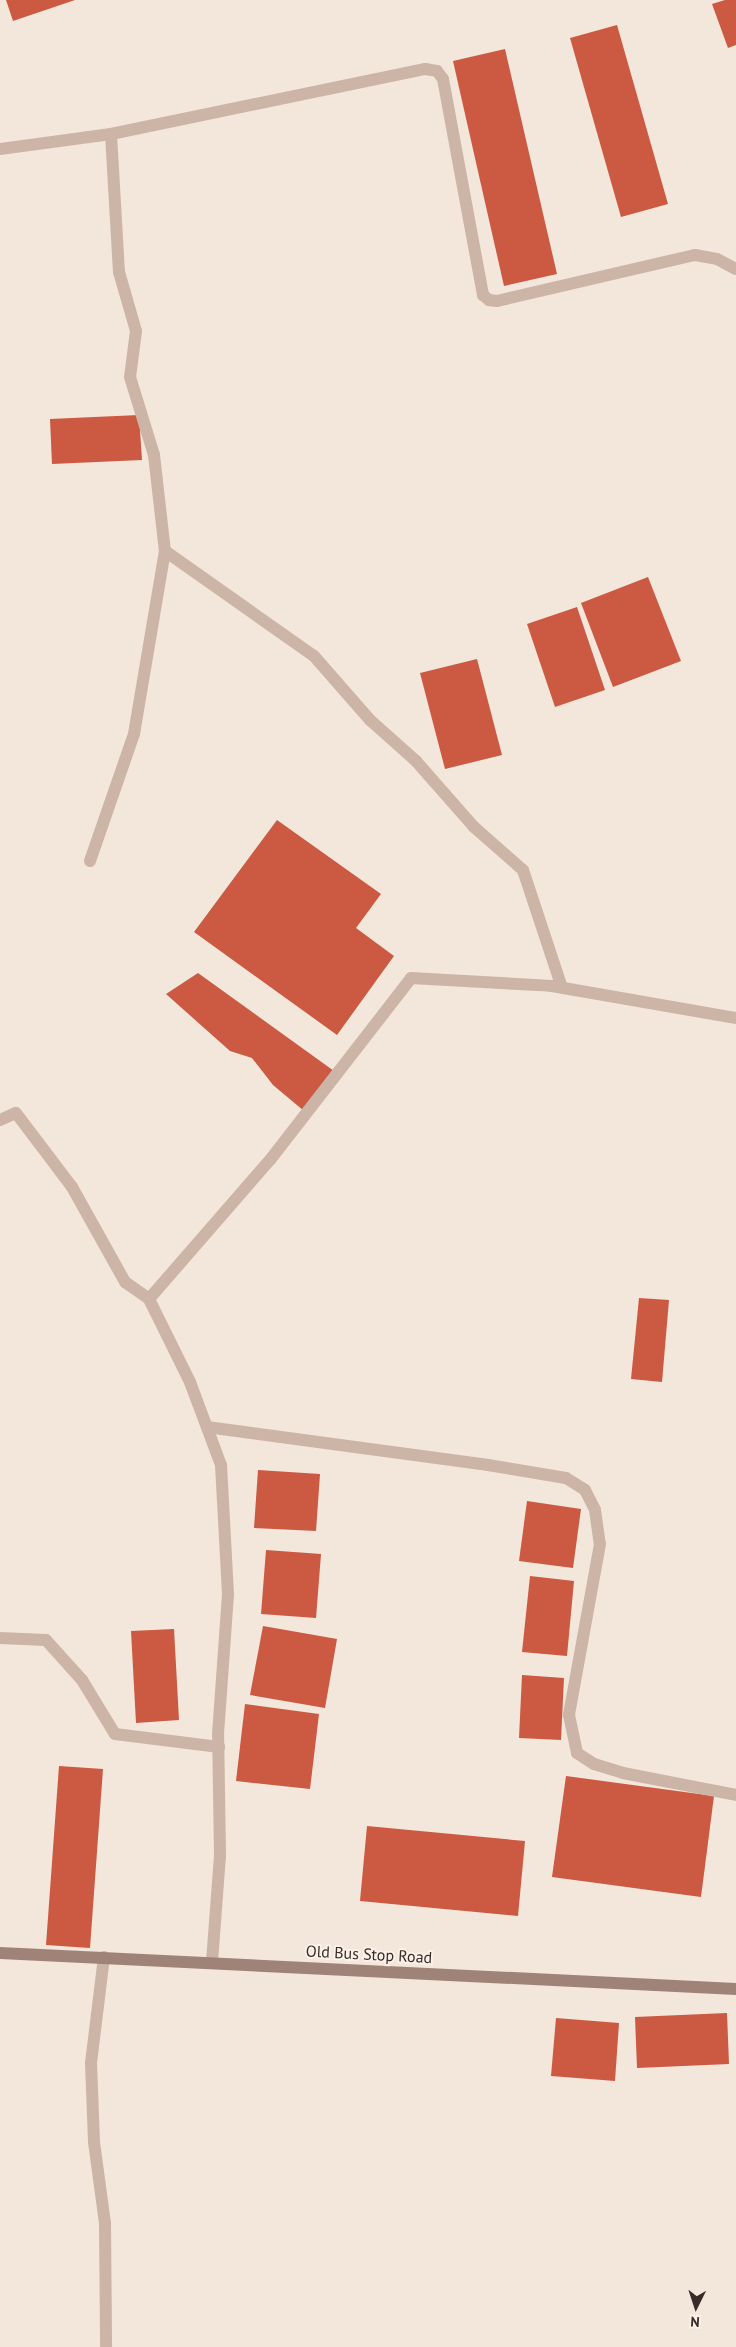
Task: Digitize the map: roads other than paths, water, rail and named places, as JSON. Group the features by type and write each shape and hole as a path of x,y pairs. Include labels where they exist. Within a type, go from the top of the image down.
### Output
{"street":[{"path":"0,149 111,134 425,69 436,71 443,79 484,295 489,300 497,301 695,255 717,259 736,269"},
{"path":"90,861 134,734 165,551 154,455 130,377 136,331 119,272 111,134"},
{"path":"165,551 314,656 370,720 416,761 474,827 523,870 562,988"},
{"path":"149,1299 270,1160 411,978 562,988 736,1018"},
{"path":"0,1120 16,1113 72,1186 125,1282 149,1299 190,1382 221,1465 228,1594 219,1747 220,1855 212,1962"},
{"path":"207,1427 488,1465 566,1478 585,1490 595,1510 600,1544 569,1715 577,1753 594,1764 622,1773 736,1795"},
{"path":"0,1638 46,1640 82,1680 115,1734 219,1747"},
{"name":"Old Bus Stop Road","path":"0,1953 736,1989"},
{"path":"104,1957 92,2063 94,2142 105,2223 106,2347"}]}
